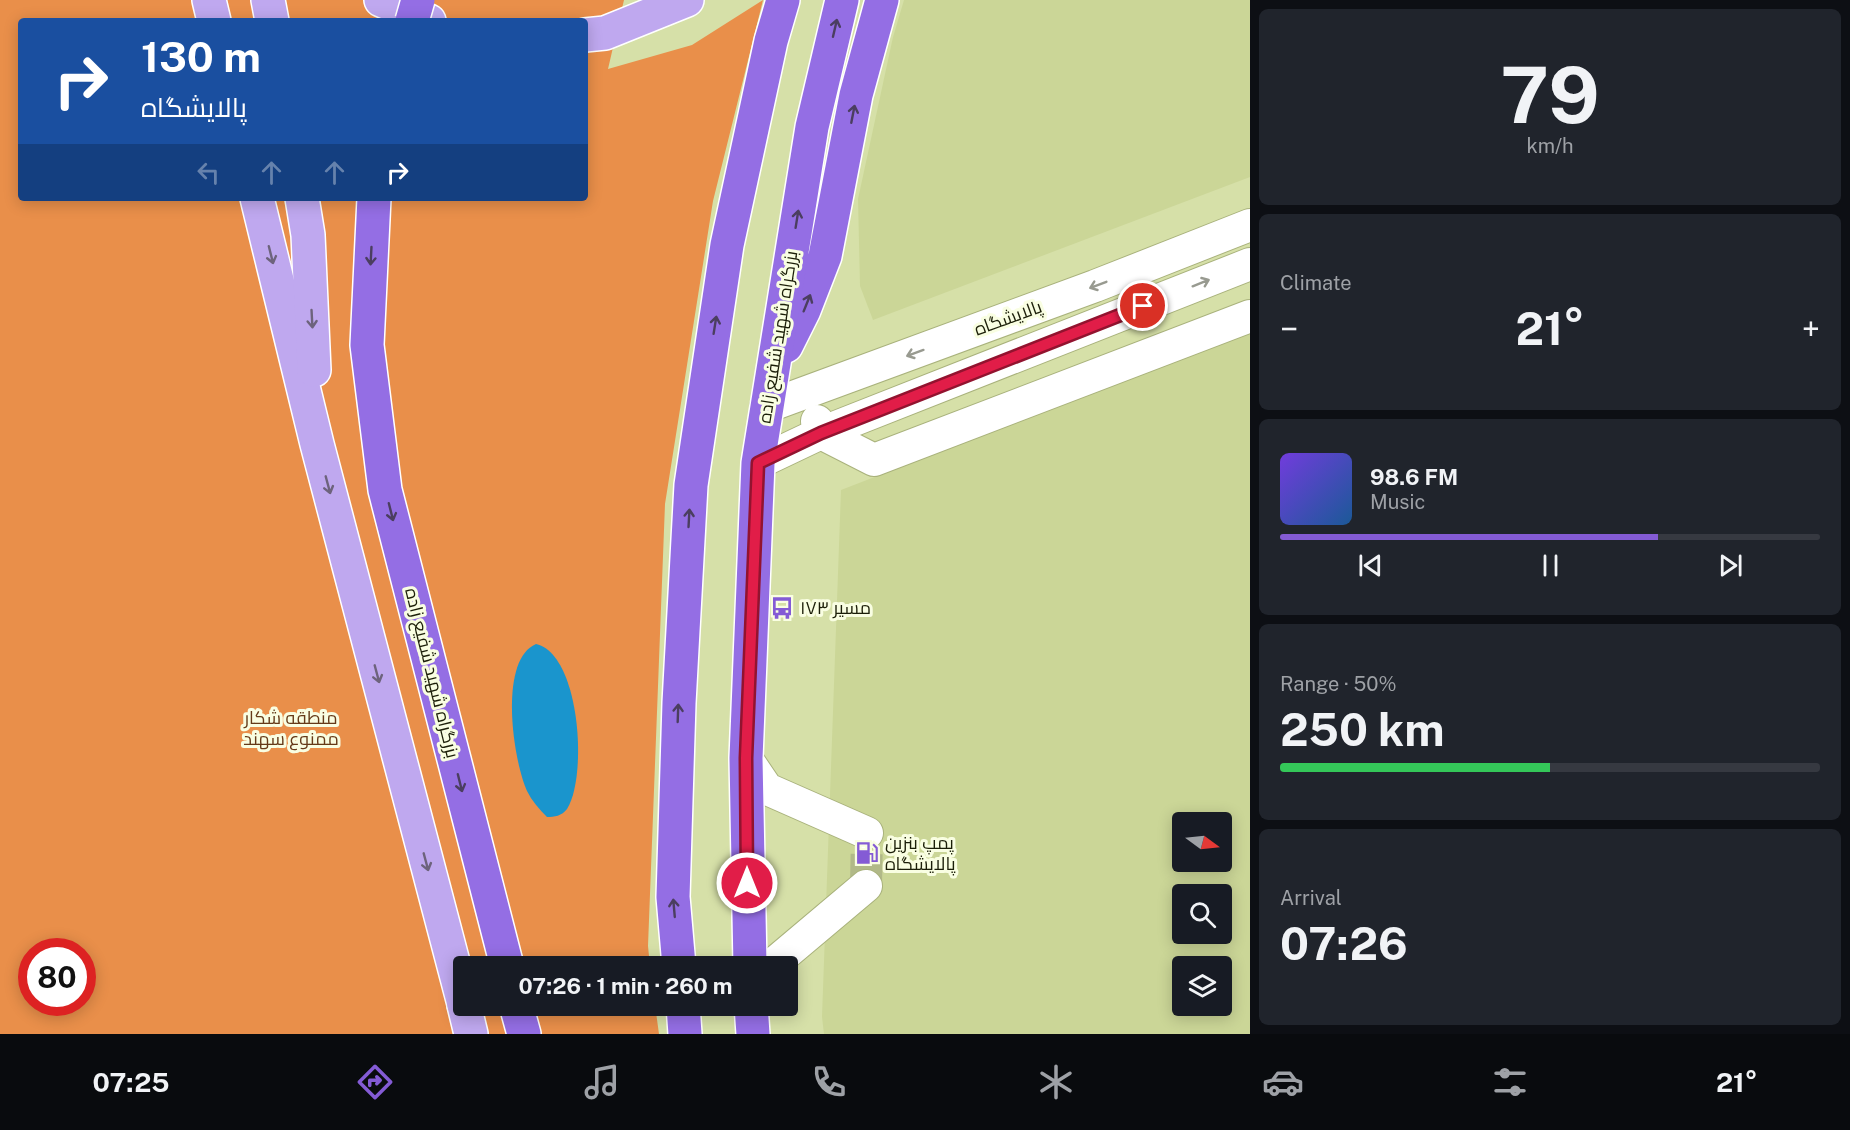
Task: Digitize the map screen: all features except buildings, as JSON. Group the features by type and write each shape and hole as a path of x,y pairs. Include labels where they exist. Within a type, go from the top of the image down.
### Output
{"highway":[{"path":"413,18 418,0"},
{"path":"678,956 672,897 678,703 691,485 727,245 771,41 783,0"},
{"name":"بزرگراه شهید شفیع زاده","path":"750,956 746,758 758,463 812,127 842,0"},
{"path":"771,374 804,310 825,256 856,95 882,0"},
{"name":"بزرگراه شهید شفیع زاده","path":"374,201 367,345 386,490 504,956"},
{"path":"519,1016 524,1034"},
{"path":"683,1016 685,1034"}],"main road":[{"path":"209,0 213,18"},
{"path":"268,0 271,18"},
{"path":"381,0 422,18"},
{"path":"588,35 605,33 687,0"},
{"path":"258,201 317,444 453,963"},
{"path":"302,201 308,235 317,444"},
{"path":"467,1016 471,1034"}],"street":[{"name":"پالایشگاه","path":"766,408 1095,286 1250,225"},
{"name":"پالایشگاه","path":"758,463 821,433 1250,264"},
{"path":"807,392 821,433 874,460 1250,316"},
{"path":"746,758 767,789 867,833"},
{"path":"783,956 866,886"}],"shaded area":[{"path":"904,0 1250,0 1250,177 873,320 860,286 858,199 893,37"},
{"path":"1250,332 1250,1034 824,1034 822,1017 841,490"}],"green space":[{"name":"منطقه شکار ممنوع سهند","path":"0,0 624,0 608,69 692,45 763,0 713,201 665,504 649,956 453,956 453,1016 657,1016 659,1034 0,1034"}],"water":[{"path":"536,644 551,653 562,669 571,692 576,718 578,745 574,793 567,809 560,815 552,817 547,817 527,791 517,757 514,735 513,689 517,669 524,654"}],"tunnel":[{"path":"866,886 867,833"}],"place":[{"name":"مسیر ۱۷۳","path":"782,608"},
{"name":"پمپ بنزین پالایشگاه","path":"867,853"}],"route":[{"path":"747,883 746,758 758,463 821,433 1143,306"}]}
